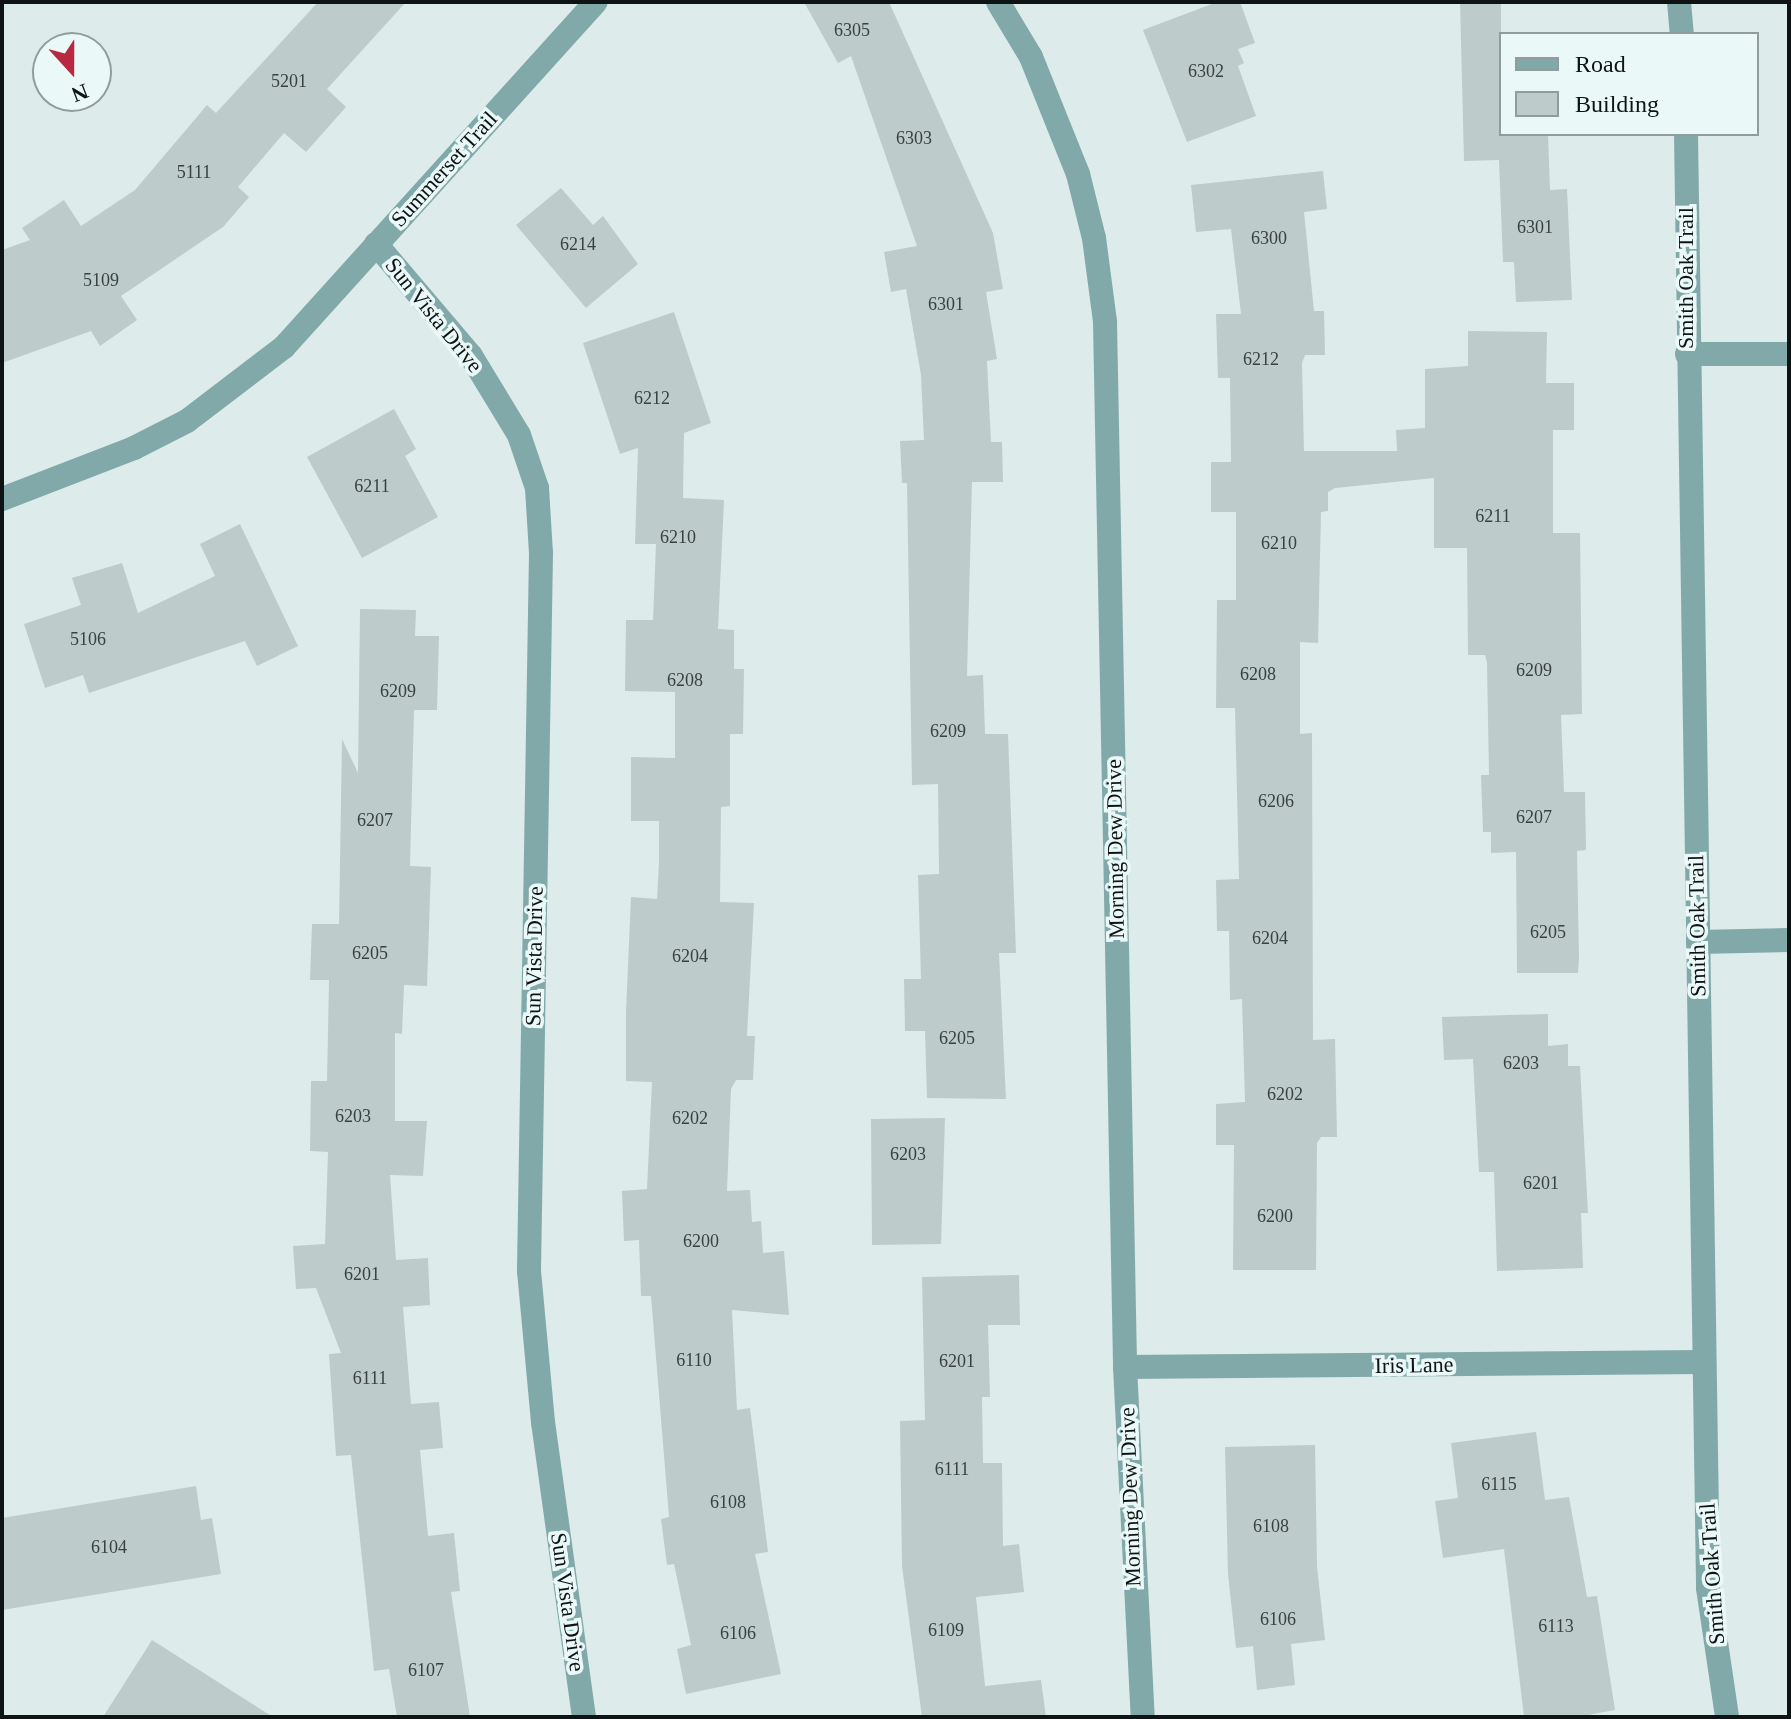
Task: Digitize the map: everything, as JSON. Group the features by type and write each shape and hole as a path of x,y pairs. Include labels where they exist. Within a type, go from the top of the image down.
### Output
{"street":[{"name":"Summerset Trail","path":"2,499 134,448 187,421 284,347 596,2"},
{"name":"Morning Dew Drive","path":"998,2 1031,57 1078,174 1094,238 1105,322 1125,1367 1143,1717"},
{"path":"1679,2 1682,32"},
{"name":"Smith Oak Trail","path":"1686,136 1708,1588 1727,1717"},
{"name":"Sun Vista Drive","path":"376,244 471,356 519,435 537,488 541,553 529,1271 543,1422 584,1717"},
{"path":"1687,354 1789,354"},
{"path":"1698,942 1789,940"},
{"name":"Iris Lane","path":"1125,1367 1703,1362"}],"building":[{"path":"318,2 406,2 327,89 346,107 306,152 284,133 238,187 249,197 223,227 121,296 137,320 100,346 91,331 2,363 2,250 30,240 22,228 64,200 81,226 135,190 207,105 216,113"},
{"path":"804,2 889,2 993,233 1003,289 986,292 997,359 987,361 991,442 1002,442 1003,482 972,482 967,676 983,675 985,734 1008,734 1016,953 999,953 1006,1099 927,1098 925,1031 905,1031 904,979 921,979 918,875 939,874 938,784 912,785 907,483 902,483 900,441 924,440 921,375 906,289 891,292 884,252 917,246 851,56 838,63"},
{"path":"1217,2 1240,2 1255,43 1238,49 1244,63 1238,66 1256,116 1187,142 1143,30"},
{"path":"1460,2 1501,2 1499,136 1548,136 1550,190 1567,189 1572,300 1516,302 1514,262 1503,262 1499,160 1464,161"},
{"path":"1323,171 1327,209 1304,212 1314,311 1324,311 1325,355 1305,355 1302,363 1304,451 1397,451 1396,430 1425,428 1425,369 1468,366 1468,331 1547,332 1546,383 1574,383 1574,430 1553,430 1553,533 1580,533 1582,714 1561,715 1564,792 1585,792 1586,850 1577,851 1578,973 1517,973 1516,852 1491,853 1491,832 1483,832 1481,775 1489,775 1487,663 1485,655 1468,655 1467,548 1434,548 1434,478 1335,488 1328,492 1328,511 1321,512 1318,643 1300,642 1300,734 1312,733 1313,1040 1335,1039 1337,1137 1321,1137 1317,1143 1316,1270 1233,1270 1234,1145 1216,1145 1216,1104 1245,1102 1242,999 1230,1000 1229,931 1217,931 1216,880 1239,879 1235,708 1216,708 1217,600 1236,600 1236,512 1211,512 1211,462 1231,462 1230,378 1218,378 1216,314 1241,314 1231,229 1196,232 1191,185"},
{"path":"561,188 593,225 603,216 638,264 586,308 516,225"},
{"path":"674,312 711,423 684,433 683,498 724,500 718,629 734,630 734,669 744,669 743,734 730,734 730,806 721,807 720,902 754,903 747,1036 755,1036 753,1080 736,1080 731,1089 727,1191 750,1190 752,1222 761,1221 763,1253 784,1251 789,1315 732,1310 737,1410 750,1408 768,1552 755,1554 781,1674 686,1694 677,1649 691,1645 674,1564 667,1565 661,1519 669,1517 651,1296 641,1296 639,1240 624,1241 622,1191 647,1189 652,1082 626,1081 626,1012 631,897 657,899 659,863 659,821 631,821 631,757 675,758 675,692 625,691 626,620 653,620 656,544 635,544 638,448 620,454 583,343"},
{"path":"394,409 416,449 405,456 438,517 362,558 307,457"},
{"path":"240,524 298,646 257,666 245,641 89,693 83,675 45,688 24,624 81,605 72,578 122,563 138,613 215,576 200,544"},
{"path":"360,609 416,610 415,636 439,636 437,710 414,710 410,866 431,867 427,986 404,985 402,1034 395,1033 395,1121 427,1121 423,1176 390,1175 396,1260 428,1258 430,1305 403,1307 411,1404 439,1402 443,1448 420,1450 428,1536 454,1533 460,1591 451,1592 470,1717 397,1717 389,1669 374,1671 351,1455 336,1456 329,1354 341,1353 316,1288 296,1289 293,1246 325,1244 328,1152 310,1151 311,1081 327,1081 329,980 310,980 312,924 339,924 342,739 358,773"},
{"path":"1548,1014 1548,1046 1568,1044 1568,1066 1580,1066 1588,1213 1581,1213 1583,1268 1497,1271 1494,1172 1479,1172 1473,1059 1444,1060 1442,1017"},
{"path":"945,1118 941,1244 872,1245 871,1119"},
{"path":"1019,1275 1020,1325 988,1325 990,1397 982,1397 983,1463 1002,1463 1003,1546 1019,1544 1024,1592 976,1597 985,1686 1041,1680 1046,1717 922,1717 902,1566 900,1421 925,1420 922,1277"},
{"path":"1536,1432 1545,1500 1569,1497 1587,1597 1597,1596 1615,1710 1577,1717 1524,1717 1504,1549 1443,1558 1435,1501 1458,1498 1451,1443"},
{"path":"1315,1445 1317,1566 1325,1640 1291,1644 1295,1685 1257,1690 1253,1646 1236,1648 1228,1574 1225,1447"},
{"path":"196,1486 201,1520 212,1518 221,1574 2,1610 2,1518"},
{"path":"152,1640 273,1717 103,1717"}]}
